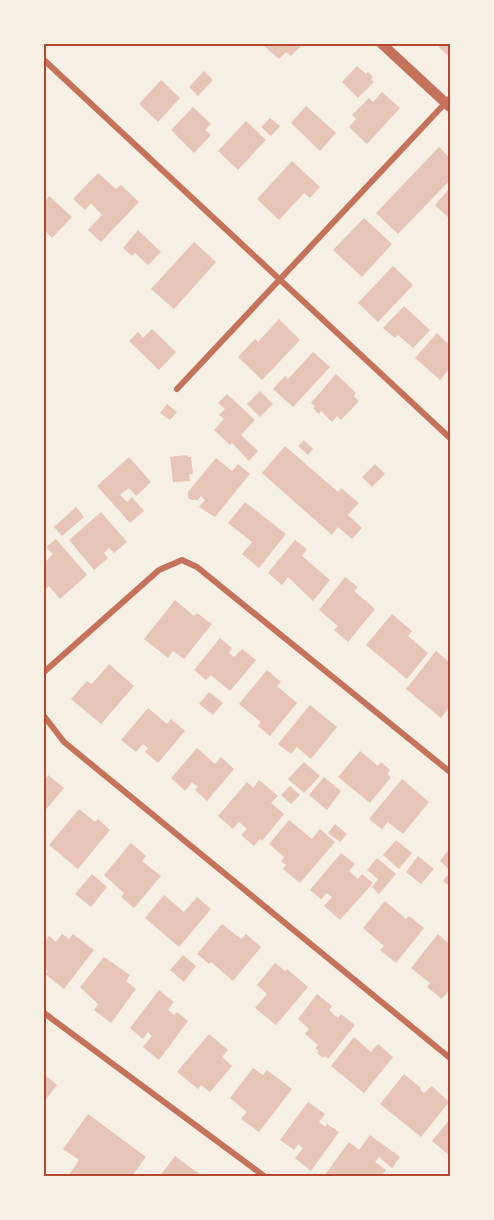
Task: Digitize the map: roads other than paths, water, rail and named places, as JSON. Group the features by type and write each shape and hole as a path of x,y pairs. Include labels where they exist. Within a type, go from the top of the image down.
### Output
{"street":[{"path":"177,389 449,103 382,44"},
{"path":"44,60 450,438"},
{"path":"44,672 159,570 182,560 197,567 450,772"},
{"path":"44,716 64,742 450,1058"},
{"path":"44,1013 264,1176"}]}
